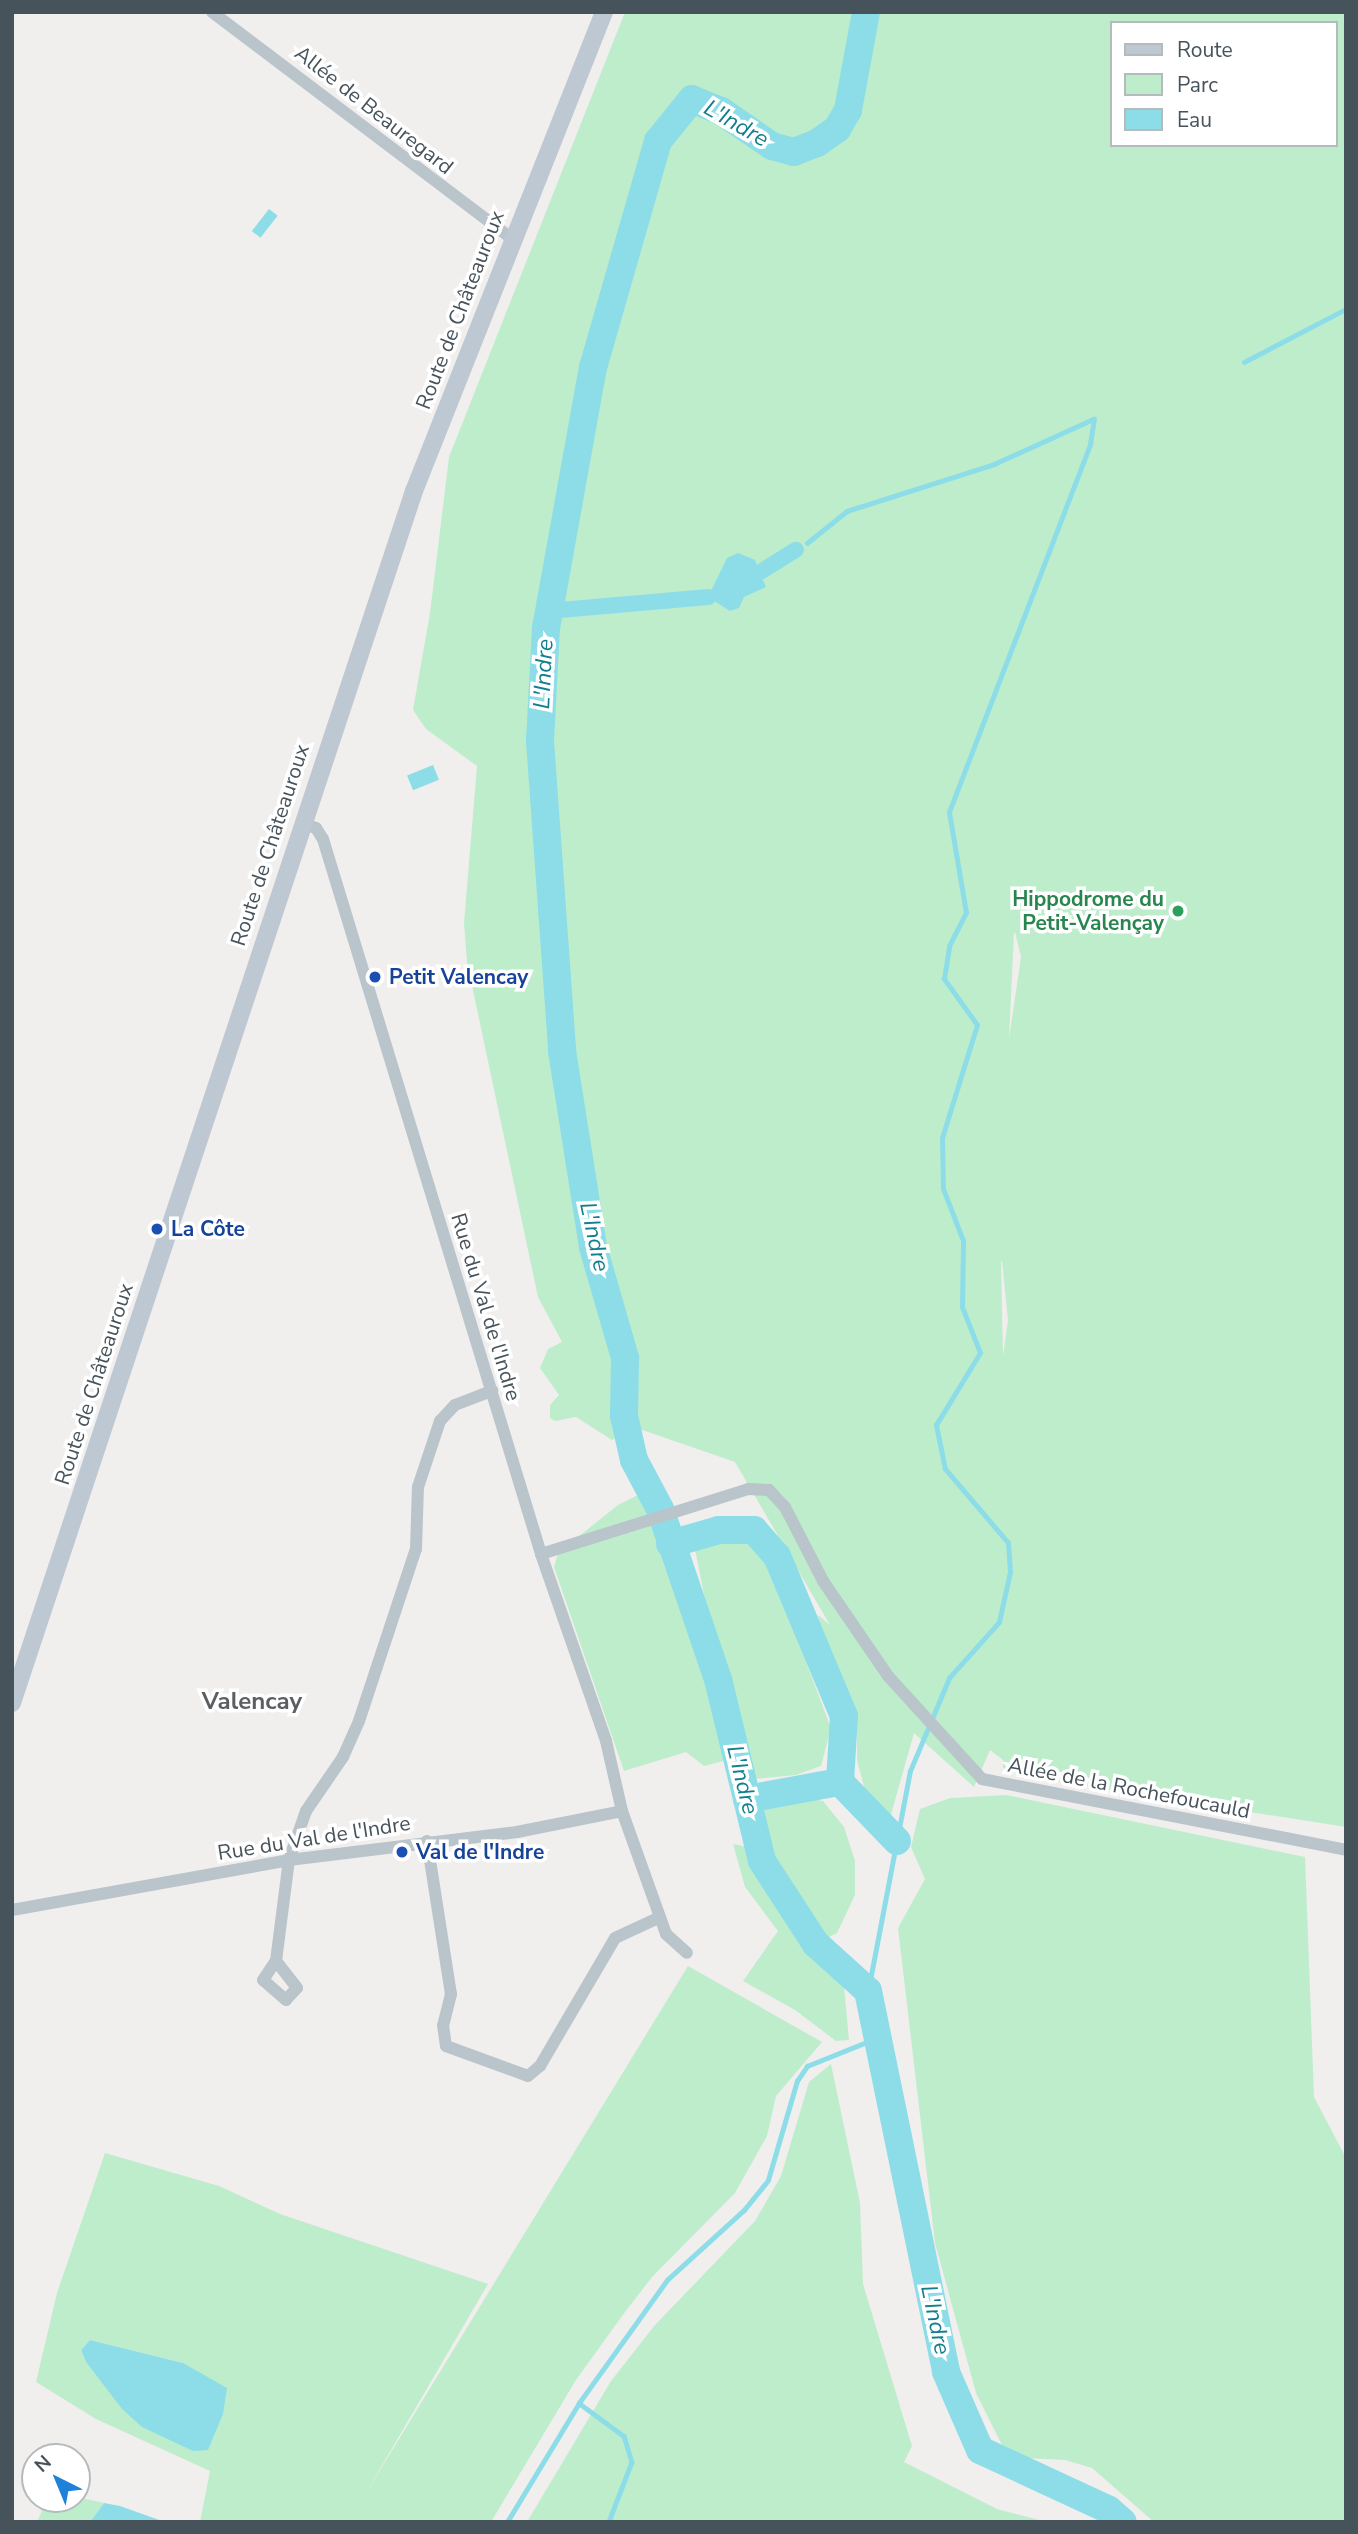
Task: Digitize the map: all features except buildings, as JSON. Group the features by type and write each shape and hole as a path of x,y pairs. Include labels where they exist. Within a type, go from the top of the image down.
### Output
{"street":[{"name":"Allée de Beauregard","path":"212,12 512,239"},
{"name":"Route de Châteauroux","path":"12,1703 414,491 604,12"},
{"name":"Rue du Val de l'Indre","path":"302,823 316,828 323,839 541,1554 606,1741 622,1811 666,1934 687,1953"},
{"path":"276,1961 289,1860 306,1811 343,1758 359,1721 416,1549 418,1487 440,1421 455,1405 492,1391"},
{"name":"Allée de la Rochefoucauld","path":"541,1554 748,1489 769,1490 785,1507 823,1581 888,1676 982,1779 1346,1850"},
{"name":"Rue du Val de l'Indre","path":"12,1910 289,1860 517,1832 622,1811"},
{"path":"427,1841 451,1994 443,2025 446,2046 528,2076 540,2066 615,1938 659,1918"}],"green space":[{"path":"625,12 1346,12 1346,1827 1027,1777 1003,1768 1003,1760 990,1750 974,1787 914,1733 890,1818 865,1790 857,1760 857,1721 824,1644 818,1615 830,1625 735,1462 622,1423 623,1433 612,1440 576,1417 555,1421 550,1418 550,1405 559,1395 540,1368 548,1349 562,1342 538,1297 467,962 464,923 477,766 426,729 413,710 430,613 449,457","holes":["1014,933 1021,957 1009,1039","1001,1262 1008,1320 1003,1356"]},
{"path":"636,1496 650,1498 681,1589 726,1749 723,1761 704,1766 686,1752 624,1771 554,1567 558,1553 618,1505"},
{"path":"733,1539 751,1541 766,1556 831,1728 821,1766 796,1775 754,1779 706,1605 694,1544"},
{"path":"795,1795 823,1801 844,1827 855,1861 855,1895 837,1933 827,1938 795,1905 771,1850 759,1805"},
{"path":"1006,1795 1305,1857 1314,2097 1346,2158 1346,2522 1154,2522 1092,2468 1065,2460 1026,2458 1002,2445 976,2393 935,2243 898,1928 925,1879 911,1847 920,1809 950,1798"},
{"path":"733,1844 748,1847 785,1915 844,1986 849,2040 836,2041 795,2010 743,1981 778,1931 745,1887"},
{"path":"688,1966 822,2042 776,2096 767,2136 735,2193 652,2277 622,2316 576,2380 491,2522 200,2522 210,2471 96,2419 36,2382 57,2293 105,2153 219,2186 280,2214 488,2284 366,2493","holes":["90,2340 183,2363 142,2427 86,2362 81,2350"]},
{"path":"831,2064 860,2203 863,2284 912,2446 904,2462 997,2509 1047,2522 527,2522 611,2381 655,2325 755,2221 781,2176 809,2082"},
{"path":"91,2500 104,2503 90,2522 37,2522 41,2513 91,2513"}],"water":[{"path":"269,209 278,216 260,238 252,231"},
{"path":"738,553 755,560 766,587 744,597 739,608 730,611 708,597 727,558"},
{"path":"433,765 439,780 413,790 407,775"},
{"path":"90,2340 183,2363 227,2388 223,2414 208,2450 193,2451 142,2427 122,2409 86,2362 81,2350"},
{"path":"104,2503 120,2506 165,2522 90,2522"}],"waterway":[{"name":"L'Indre","path":"866,12 848,110 837,129 817,143 794,152 772,146 721,111 692,99 658,141 593,367 546,627 540,741 562,1051 593,1247 625,1358 624,1416 634,1460 660,1509 718,1679 762,1861 816,1944 868,1991 946,2372 980,2450 1109,2510 1123,2522"},
{"path":"1244,362 1346,309"},
{"path":"807,543 847,511 994,464 1093,419"},
{"path":"868,1991 910,1771 949,1678 999,1622 1010,1572 1008,1543 945,1469 936,1425 980,1353 962,1307 963,1241 943,1189 942,1138 977,1025 944,979 949,946 966,913 949,812 1090,444 1094,419"},
{"path":"762,571 796,550"},
{"path":"549,611 708,597"},
{"path":"670,1544 719,1530 754,1530 777,1556 844,1716 840,1782 897,1841"},
{"path":"747,1799 840,1782"},
{"path":"507,2522 579,2403 667,2280 744,2210 768,2180 797,2081 807,2066 877,2038"},
{"path":"579,2403 624,2436 632,2462 609,2522"}],"place":[{"name":"Hippodrome du Petit-Valençay","path":"1178,911"},
{"name":"Petit Valencay","path":"375,977"},
{"name":"La Côte","path":"157,1229"},
{"name":"Val de l'Indre","path":"402,1852"}],"district":[{"name":"Valencay","path":"252,1702"}]}
